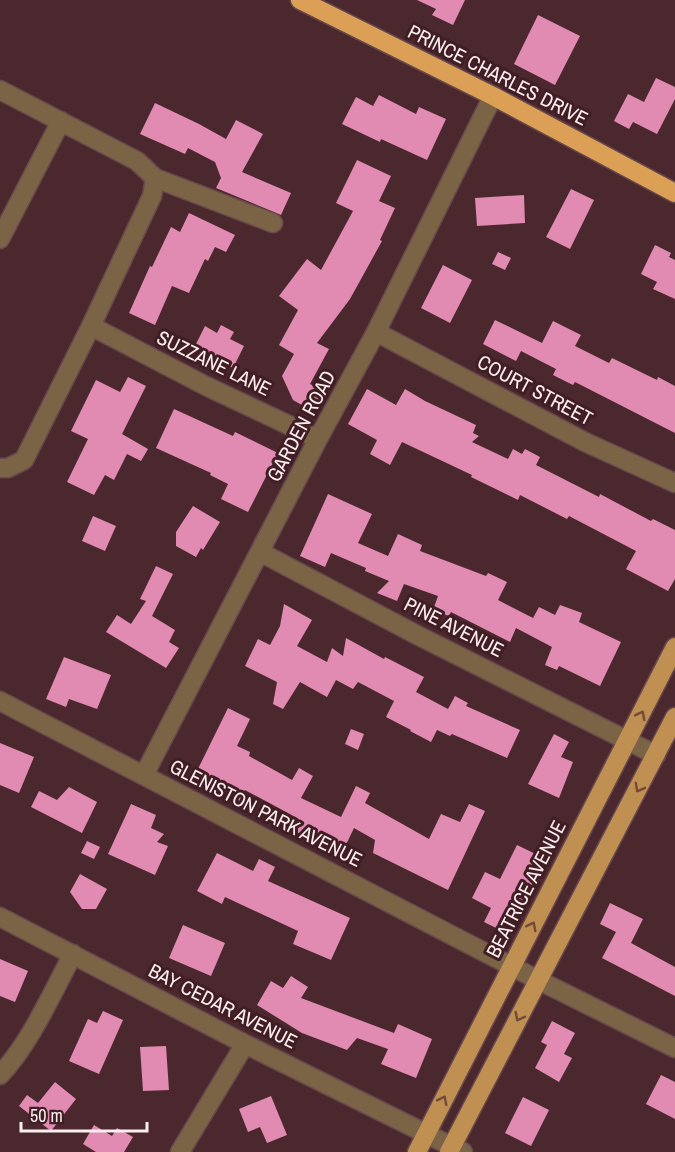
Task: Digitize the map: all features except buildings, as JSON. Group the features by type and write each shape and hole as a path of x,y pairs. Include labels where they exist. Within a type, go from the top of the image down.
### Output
{"highway":[{"name":"PRINCE CHARLES DRIVE","path":"300,0 493,96 675,193"}],"main road":[{"name":"BEATRICE AVENUE","path":"417,1152 675,647"},
{"path":"455,1150 538,980 675,717"}],"street":[{"path":"0,90 137,161 155,178 273,223"},
{"name":"GARDEN ROAD","path":"144,776 318,439 376,332 493,96"},
{"path":"0,239 61,121"},
{"path":"0,468 8,468 24,460 91,327 152,196 155,178"},
{"name":"SUZZANE LANE","path":"91,327 206,386 318,439"},
{"name":"COURT STREET","path":"376,332 585,442 675,483"},
{"name":"PINE AVENUE","path":"260,552 417,635 656,755"},
{"name":"GLENISTON PARK AVENUE","path":"0,701 538,980"},
{"name":"BAY CEDAR AVENUE","path":"0,917 245,1044 427,1132 455,1150"},
{"path":"0,1075 10,1064 38,1018 73,954"},
{"path":"538,980 675,1048"},
{"path":"180,1152 245,1044"}]}
